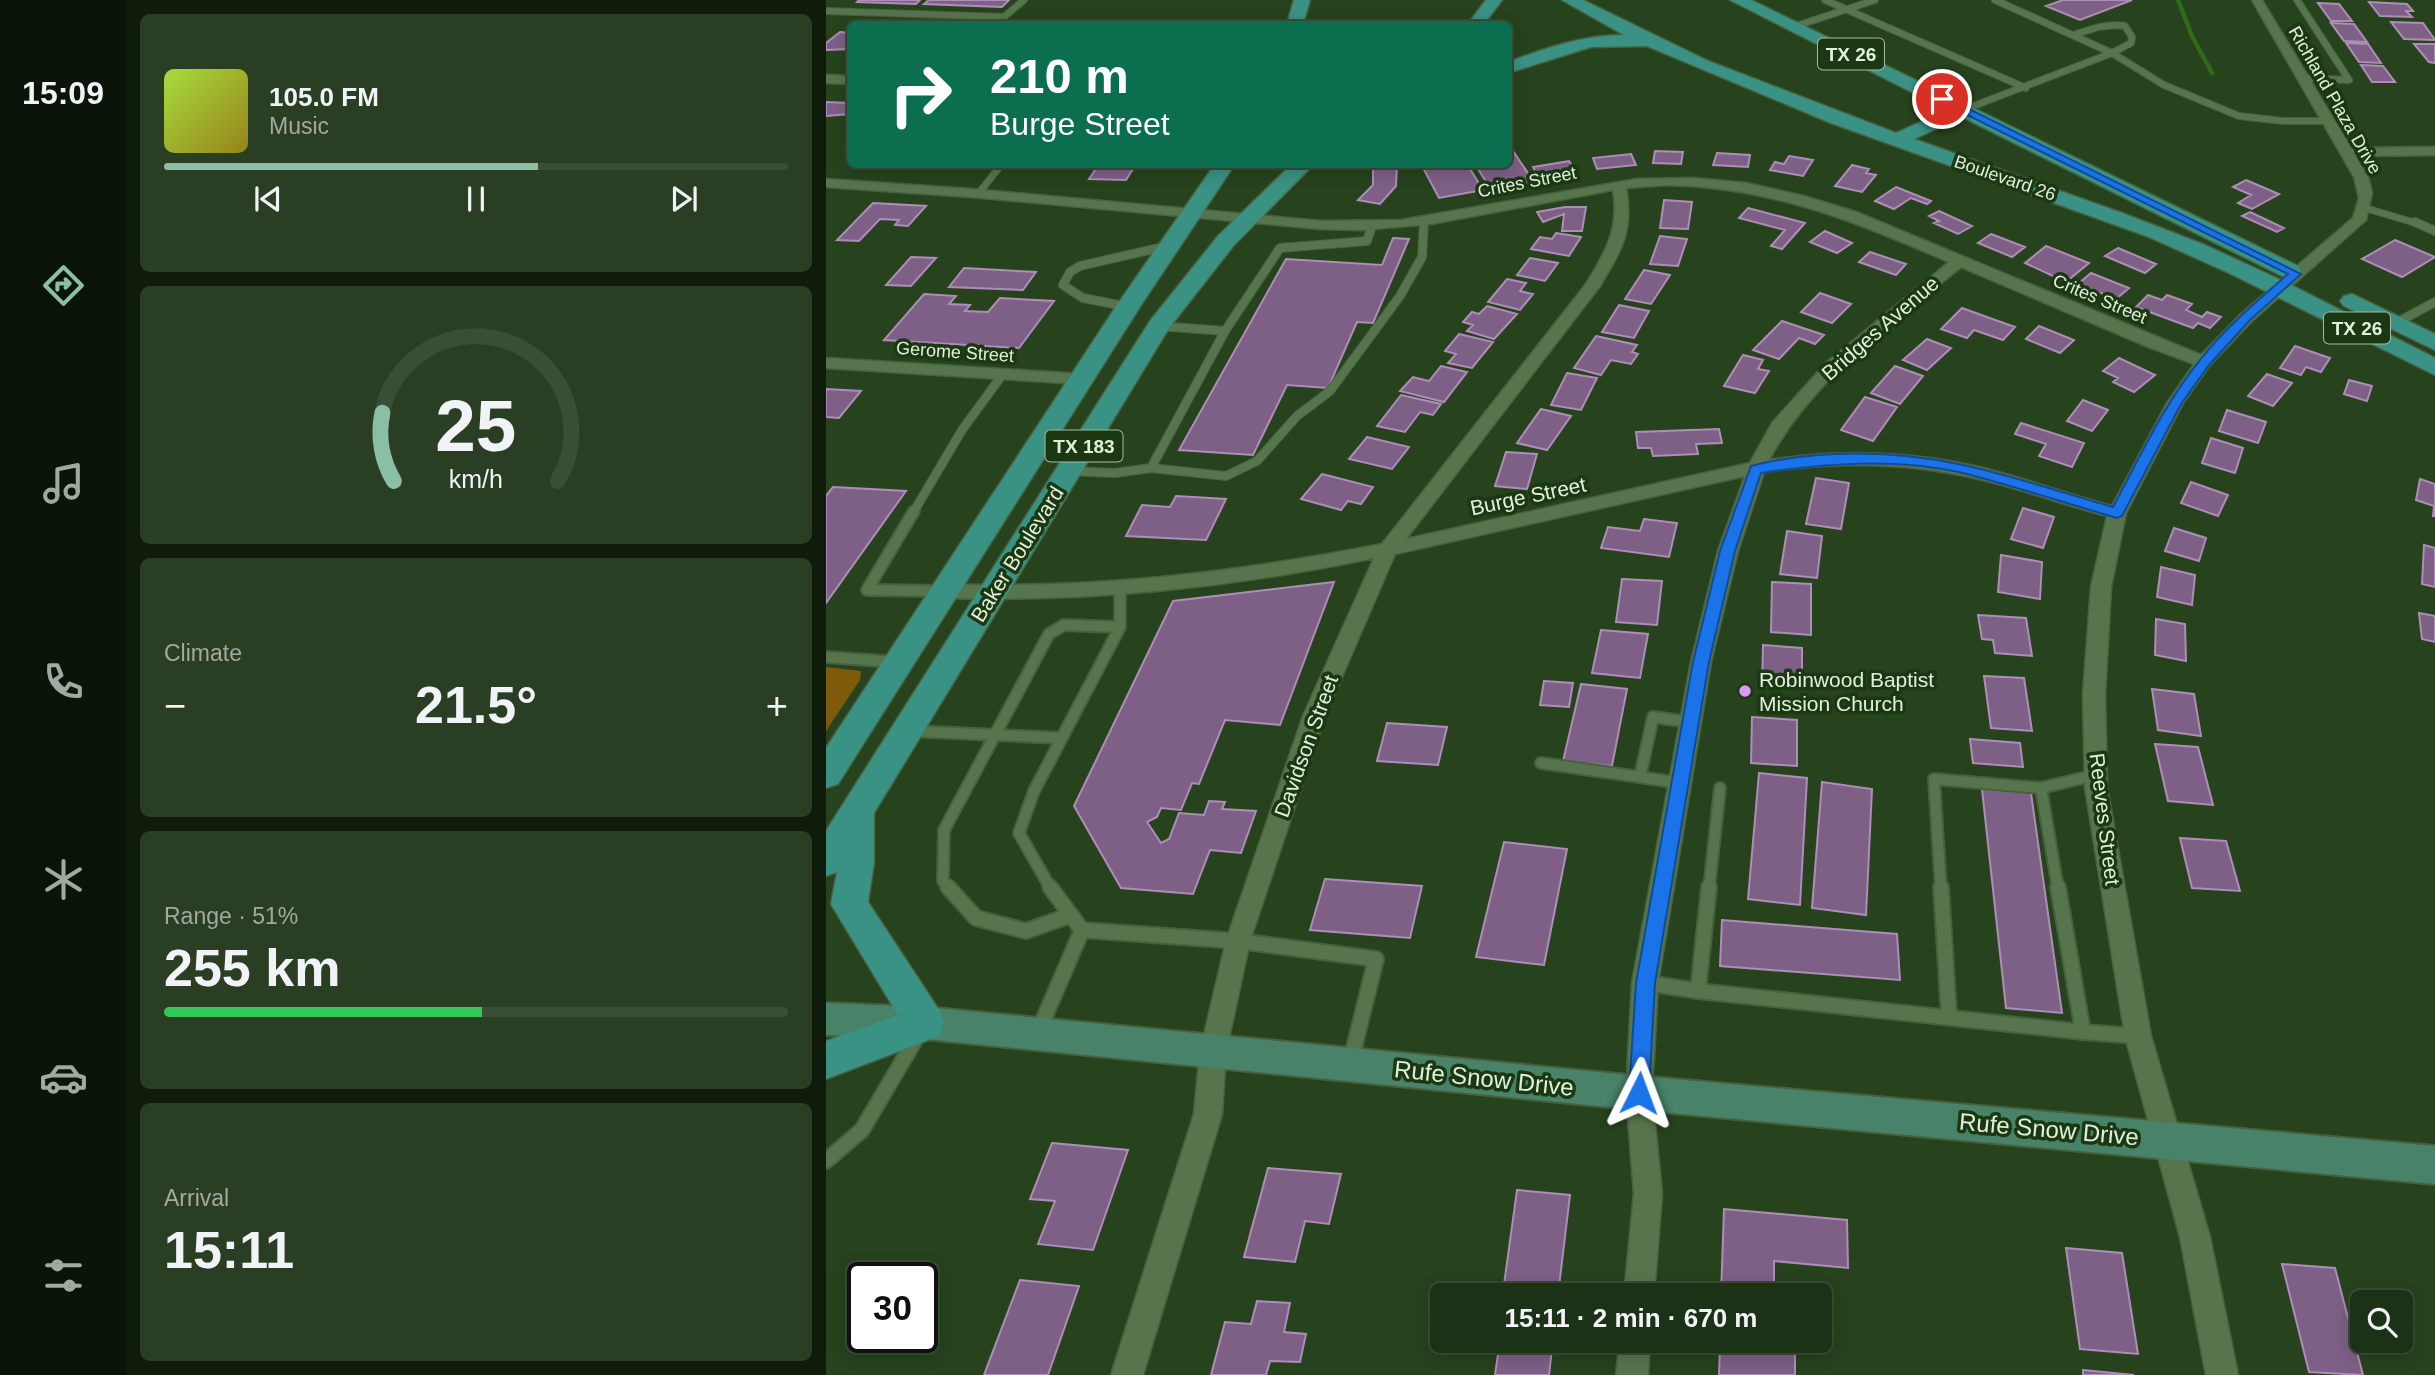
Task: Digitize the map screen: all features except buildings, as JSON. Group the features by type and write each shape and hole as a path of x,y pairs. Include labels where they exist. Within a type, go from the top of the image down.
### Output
{"main road":[{"path":"1296,21 1302,0"},
{"path":"1478,21 1494,0"},
{"name":"Boulevard 26","path":"1738,0 1963,110 2287,281 2435,368"},
{"name":"Boulevard 26","path":"1577,4 1656,45 1793,103 2116,217 2396,323 2435,342"},
{"path":"1512,67 1603,39 1624,38 1656,45"},
{"path":"1898,140 1963,110"},
{"name":"Baker Boulevard","path":"826,775 943,591 1222,168"},
{"name":"Baker Boulevard","path":"826,861 1158,327 1203,266 1300,168"},
{"path":"826,1060 925,1023 849,905 856,862 857,811"},
{"name":"Rufe Snow Drive","path":"826,1020 925,1023 1639,1093 2435,1165"}],"street":[{"name":"Richland Plaza Drive","path":"2257,0 2347,152 2368,196 2359,220 2287,281"},
{"path":"826,79 847,80"},
{"path":"2347,152 2435,151"},
{"name":"Crites Street","path":"826,183 1321,225 1372,226 1424,221 1619,186 1686,181 1780,193 1851,215 2204,362"},
{"name":"Davidson Street","path":"1127,1375 1208,1114 1213,1052 1238,941 1314,716 1388,549 1592,286 1617,245 1625,222 1619,186"},
{"name":"Bridges Avenue","path":"1640,1283 1648,1194 1639,1093 1646,983 1701,662 1728,551 1755,470 1778,427 1832,366 1960,260"},
{"name":"Reeves Street","path":"2222,1375 2195,1237 2138,1036 2095,775 2094,695 2101,587 2117,513 2175,403 2204,362 2287,281"},
{"name":"Gerome Street","path":"826,363 1082,379"},
{"name":"Burge Street","path":"943,591 992,594 1193,583 1388,549 1755,470 1825,459 1892,460 1961,469 2117,513"},
{"path":"1632,1375 1634,1353"}],"lane":[{"path":"826,11 995,18 1009,15 1024,0"},
{"path":"1825,0 1865,15 2025,88"},
{"path":"1793,27 1875,0"},
{"path":"1995,0 2112,52 2164,85 2239,116 2283,121 2328,121"},
{"path":"2008,6 2021,0"},
{"path":"2297,0 2349,80 2303,78"},
{"path":"1963,110 2112,52 2131,43 2132,37 2125,26 2105,25 2074,35"},
{"path":"978,194 999,168"},
{"path":"2365,208 2406,218 2435,231"},
{"path":"1068,471 1115,473 1151,468 1226,476 1257,461 1297,416 1330,391 1400,296 1422,257 1424,221"},
{"path":"1151,468 1225,331 1280,248 1367,242 1372,226"},
{"path":"1129,307 1083,299 1063,285 1070,272 1080,266 1170,245"},
{"path":"2396,323 2435,302"},
{"path":"1158,327 1225,331"},
{"path":"943,591 867,590 962,430 1003,374"},
{"path":"1120,588 1120,627 1034,791 1019,833 1040,873 1082,930 1238,941 1376,959 1350,1065"},
{"path":"1071,915 1026,931 976,918 943,881 944,830 993,734 1049,634 1064,625 1120,627"},
{"path":"826,657 898,662"},
{"path":"1640,778 1653,717 1690,722"},
{"path":"907,730 1062,737"},
{"path":"1541,763 1679,783"},
{"path":"1949,1016 1934,779 2041,788 2095,775"},
{"path":"1698,991 1720,788"},
{"path":"2041,788 2083,1032"},
{"path":"1036,1035 1082,930"},
{"path":"1646,983 1698,991 2138,1036"},
{"path":"826,1161 862,1130 925,1023"}],"shaded area":[{"path":"826,667 861,671 860,680 826,731"}],"waterway":[{"path":"2178,0 2192,36 2212,73"}],"place":[{"name":"Robinwood Baptist Mission Church","path":"1745,691"}],"route":[{"path":"1639,1093 1646,983 1661,882 1701,662 1728,551 1755,470 1825,459 1892,460 1961,469 2117,513 2175,403 2204,362 2246,318 2296,274 1942,99"}]}
